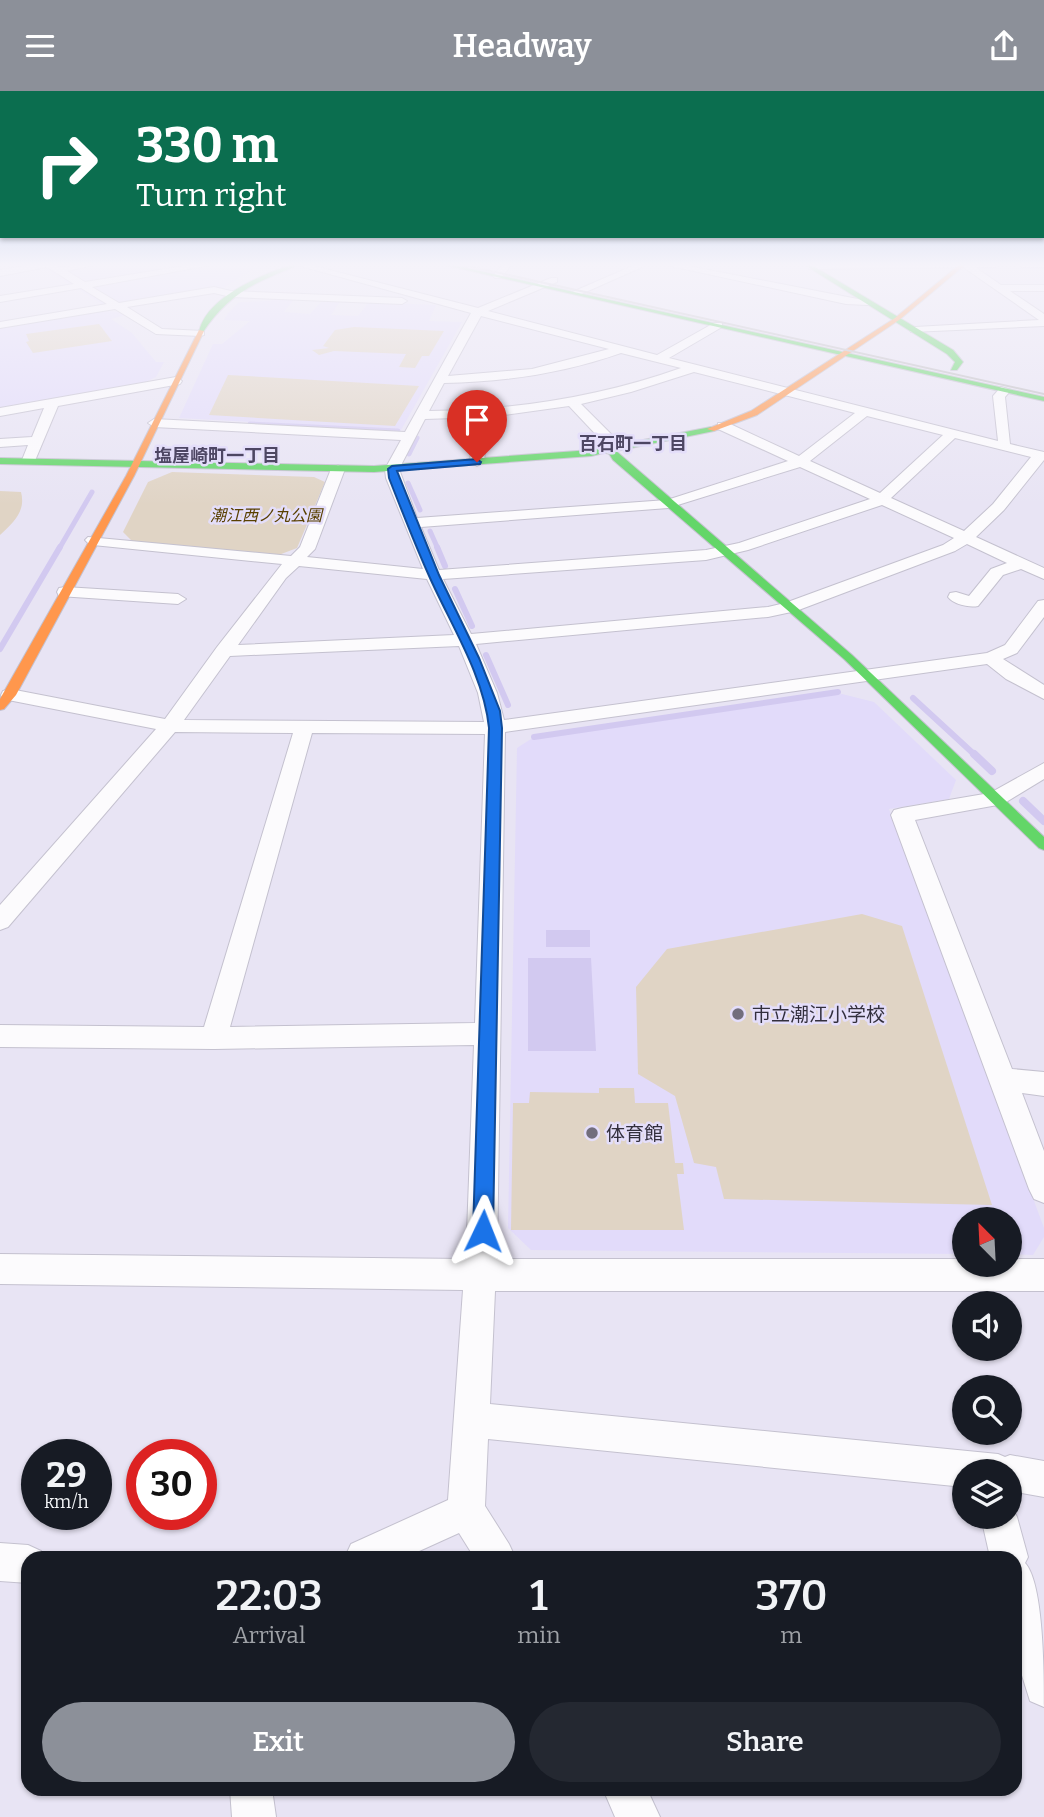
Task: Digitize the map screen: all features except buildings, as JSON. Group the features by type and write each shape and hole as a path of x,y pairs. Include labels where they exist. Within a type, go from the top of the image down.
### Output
{"street":[{"path":"194,345 134,464 5,700 170,726 495,728 991,658 1011,649 1044,605"},
{"path":"460,345 392,469 393,478 433,575 494,711 480,1275 466,1511 492,1551"},
{"path":"223,651 464,640 768,612 790,607 967,539 979,529 1042,456 604,345"},
{"path":"659,359 684,345"},
{"path":"822,345 1044,387"},
{"path":"827,345 1044,398"},
{"path":"0,461 392,469 611,450 723,426 754,413 859,345"},
{"path":"938,345 959,362 954,368"},
{"path":"440,380 494,377 576,363 621,349"},
{"path":"576,363 629,389"},
{"path":"420,415 490,413 572,402 629,389 693,368"},
{"path":"0,412 176,381"},
{"path":"1002,446 1005,440 999,396 1005,390"},
{"path":"29,460 53,402"},
{"path":"572,402 610,441 616,459 867,674 1044,845"},
{"path":"412,523 668,504 800,462 864,412"},
{"path":"477,462 478,451 491,418 490,413"},
{"path":"154,423 408,436"},
{"path":"723,426 1044,574"},
{"path":"93,540 433,575 489,573 725,551 881,500 952,434"},
{"path":"0,443 37,441"},
{"path":"0,921 170,726 280,575 307,549 338,469"},
{"path":"956,597 972,602 997,572 1020,564"},
{"path":"65,592 178,599"},
{"path":"991,658 1012,675 1044,693"},
{"path":"214,1038 304,728"},
{"path":"1044,770 996,799 902,815 1044,1189"},
{"path":"0,1037 214,1038 488,1034"},
{"path":"1003,1080 1044,1084"},
{"path":"0,1269 480,1275 1044,1275"},
{"path":"471,1420 952,1468"},
{"path":"1022,1476 1044,1479"},
{"path":"377,1551 466,1511"},
{"path":"1002,1529 1008,1551"},
{"path":"0,1562 21,1564"},
{"path":"1022,1604 1044,1687"},
{"path":"252,1796 254,1817"},
{"path":"628,1796 638,1817"}],"shaded area":[{"path":"0,345 142,345 156,362 164,362 156,377 143,383 0,409"},
{"path":"213,345 449,345 401,430 179,418"},
{"name":"市立潮江小学校","path":"842,694 874,702 956,780 949,799 889,809 1044,1228 1044,1237 1033,1255 1022,1255 1022,1207 952,1207 952,1254 531,1250 508,1228 517,748 531,739"},
{"path":"546,930 590,930 590,947 546,947"},
{"path":"528,958 591,958 596,1051 528,1051"}],"green space":[{"path":"28,345 89,345 33,353"},
{"path":"436,345 429,356 422,356 415,368 399,367 406,354 334,351 319,355 312,350 329,348 323,346"},
{"path":"228,375 419,386 395,426 209,415"},
{"name":"潮江西ノ丸公園","path":"172,472 314,477 325,482 297,548 276,556 132,541 123,532 148,482"},
{"path":"0,491 21,492 22,505 18,516 0,535"},
{"path":"862,914 902,926 992,1205 724,1199 716,1167 694,1163 675,1096 638,1074 636,987 667,949"},
{"name":"体育館","path":"599,1088 634,1088 635,1103 668,1103 675,1163 683,1163 684,1174 677,1174 684,1230 511,1230 513,1103 529,1103 530,1092 599,1093"}],"waterway":[{"path":"250,424 398,431"},
{"path":"409,454 417,438"},
{"path":"408,483 420,510"},
{"path":"59,549 92,492"},
{"path":"430,531 438,549"},
{"path":"0,649 60,547"},
{"path":"437,547 445,566"},
{"path":"455,589 472,626"},
{"path":"486,655 508,705"},
{"path":"534,737 838,692"},
{"path":"913,698 976,756"},
{"path":"974,754 992,771"},
{"path":"1023,801 1044,821"}],"tram line":[{"path":"821,345 1044,394"}],"traffic: fast":[{"path":"802,345 1044,399"},
{"path":"938,345 959,362 954,368"},
{"path":"0,461 374,469 591,453 711,429"},
{"path":"611,450 616,458 848,657 1044,845"}],"traffic: slow":[{"path":"0,706 10,695 130,476 194,345"},
{"path":"711,429 754,413 858,345"}],"place":[{"name":"市立潮江小学校","path":"738,1014"},
{"name":"体育館","path":"592,1133"}],"district":[{"name":"百石町一丁目","path":"633,444"},
{"name":"塩屋崎町一丁目","path":"217,456"}],"route":[{"path":"477,462 392,469 393,478 433,575 473,658 494,711 483,1231"}]}
